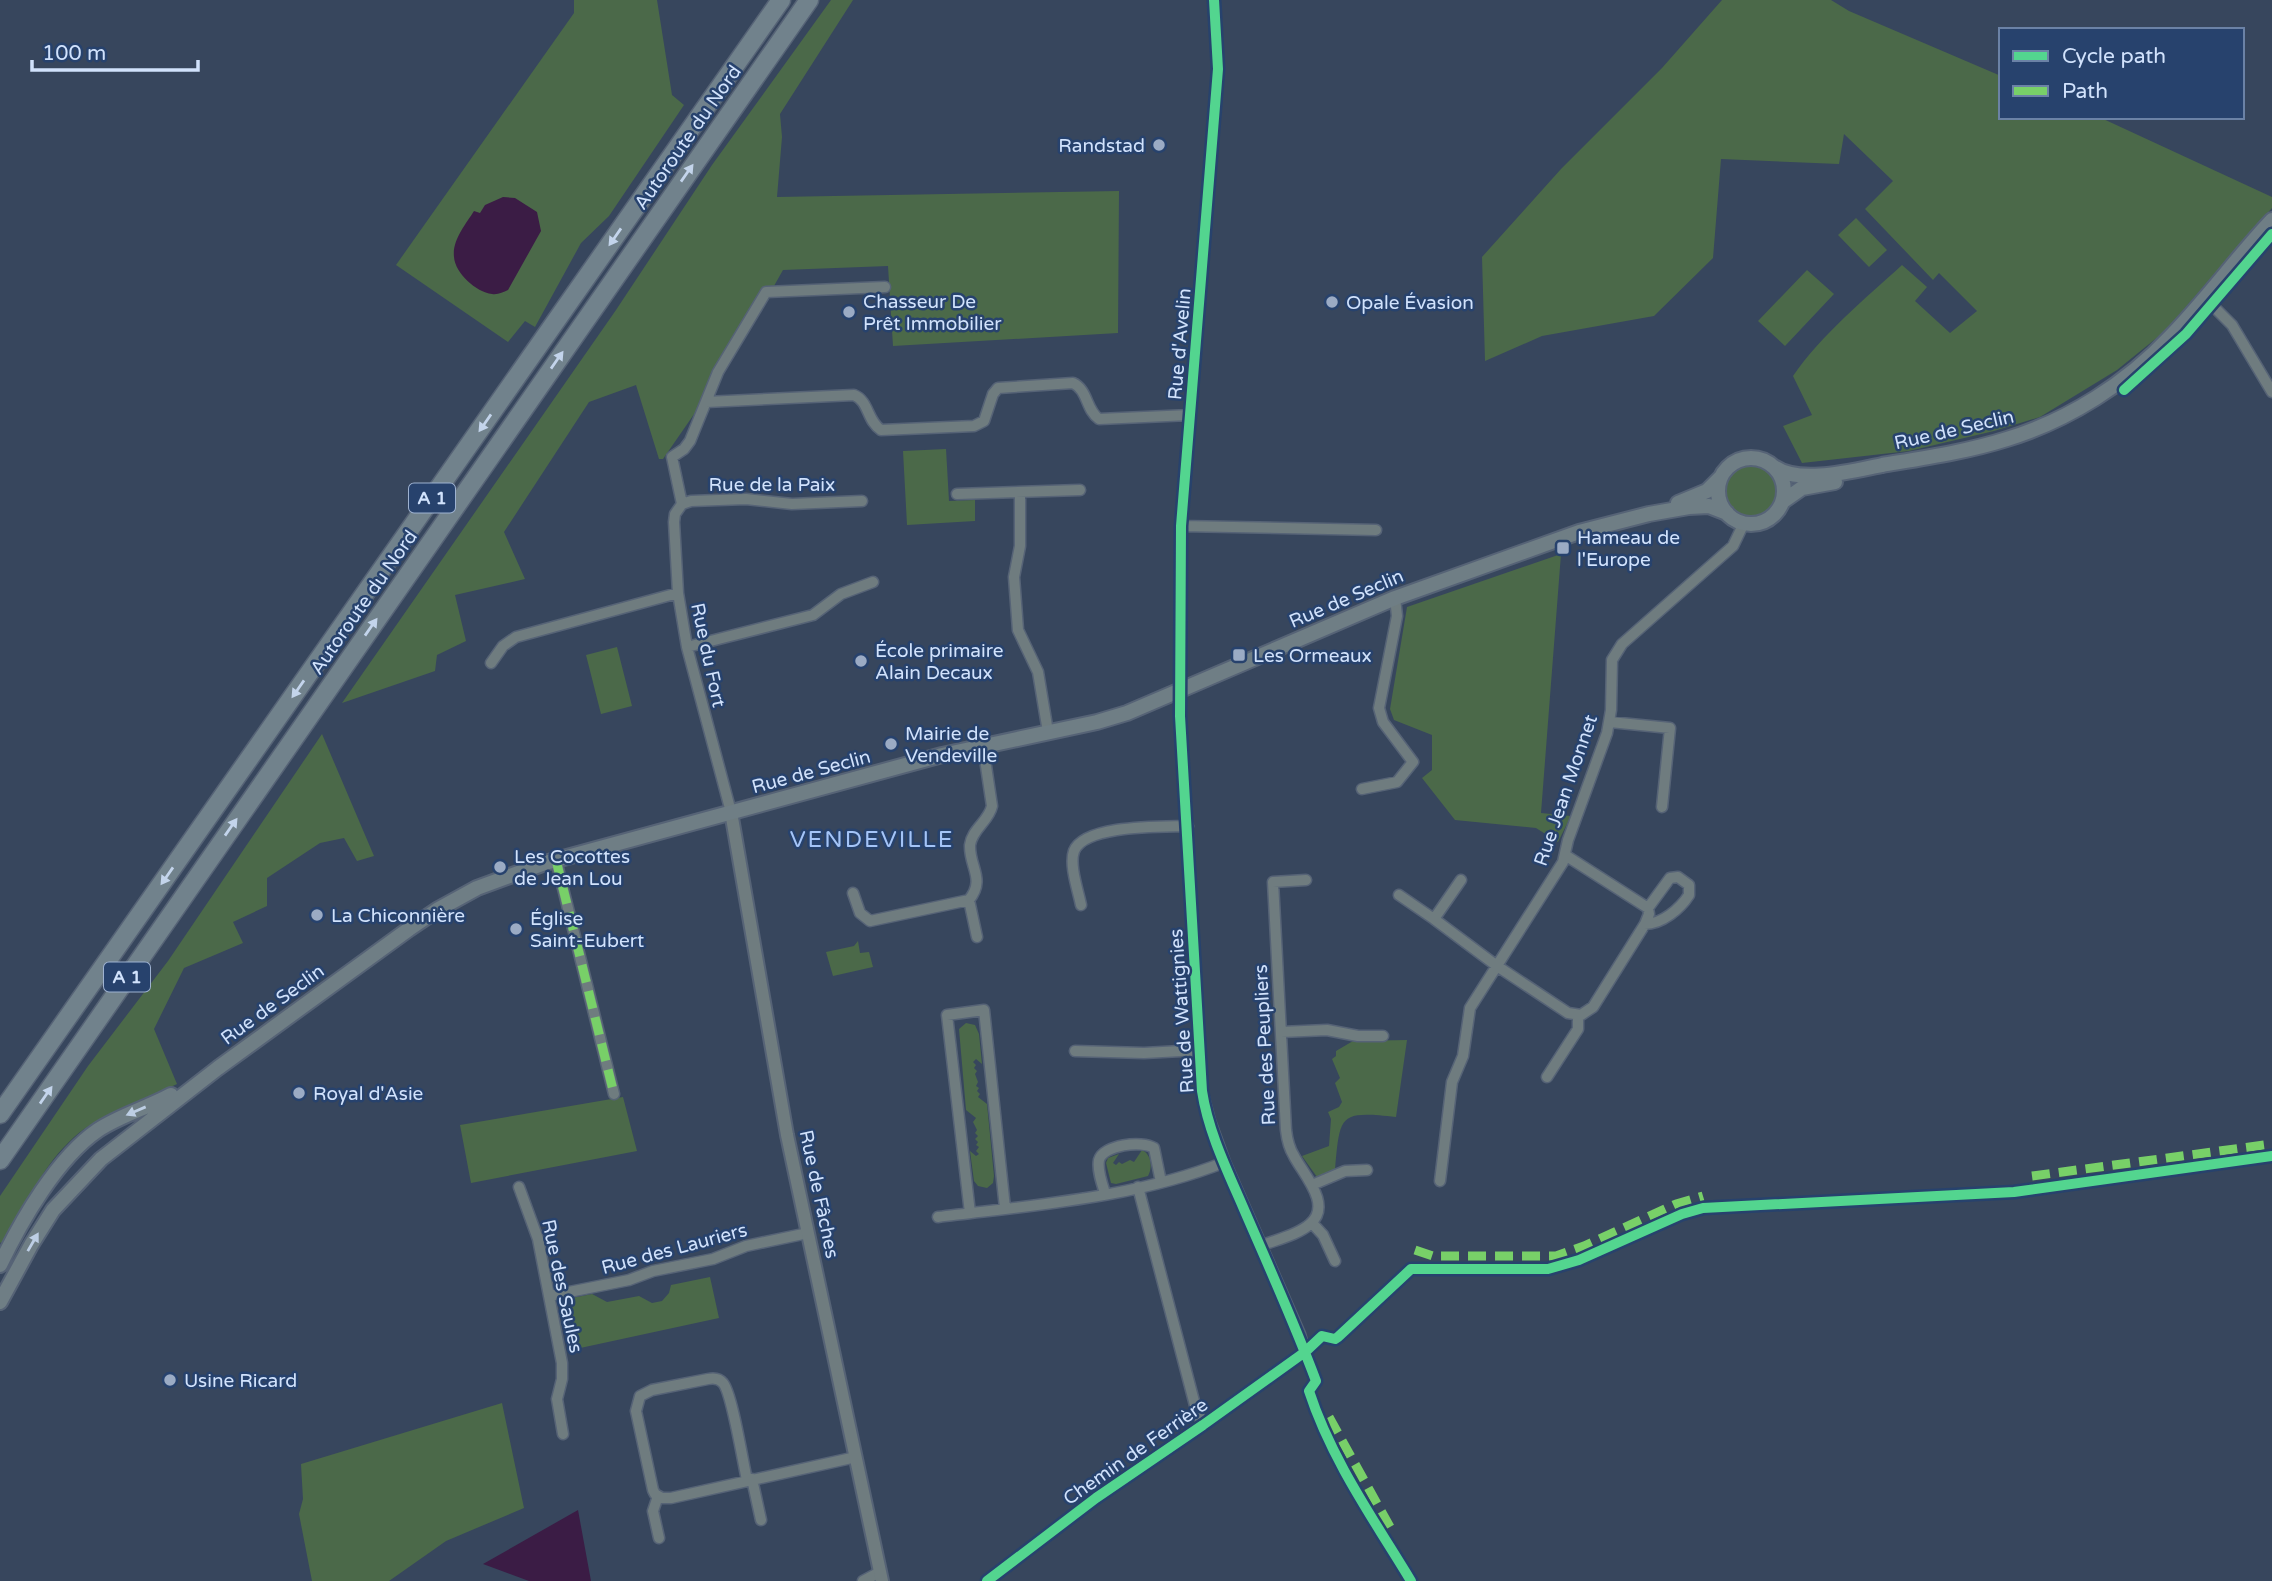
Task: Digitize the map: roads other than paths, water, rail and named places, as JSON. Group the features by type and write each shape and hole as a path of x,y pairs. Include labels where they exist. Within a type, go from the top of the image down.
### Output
{"highway":[{"name":"Autoroute du Nord","path":"0,1114 781,0"},
{"name":"Autoroute du Nord","path":"0,1177 9,1165 3,1156 809,0"},
{"path":"0,1100 27,1075"}],"main road":[{"name":"Rue de Seclin","path":"1782,502 1795,491 1810,486 1947,463 2015,446 2073,421 2124,390 2173,347 2272,220"},
{"path":"2208,301 2272,234"},
{"name":"Rue de Seclin","path":"1774,467 1797,476 1856,470 1969,449 2029,431 2072,411 2118,383 2159,349 2208,301"},
{"path":"1744,459 1759,459 1774,467 1784,491 1782,502 1769,518 1759,523 1744,523 1727,513 1718,496 1721,477 1730,465 1744,459"},
{"name":"Rue de Seclin","path":"1649,514 1707,491 1721,477"},
{"name":"Rue de Seclin","path":"0,1302 44,1223 74,1186 118,1145 218,1068 437,910 477,888 556,860 983,746 1127,713 1395,598 1567,536 1649,514 1700,506 1727,513"},
{"name":"Rue de Seclin","path":"0,1265 46,1187 87,1139 108,1125 168,1097 218,1068"}],"street":[{"name":"Rue d'Avelin","path":"1180,691 1181,526 1217,80 1214,0"},
{"path":"682,504 672,457 690,441 718,372 766,292 885,286"},
{"path":"2208,301 2232,325 2272,392"},
{"path":"706,402 854,395 863,401 873,424 881,430 962,427 982,423 998,388 1073,383 1081,389 1093,414 1099,419 1191,415"},
{"path":"957,494 1080,490"},
{"path":"1020,492 1020,546 1014,577 1018,630 1038,672 1048,732"},
{"name":"Rue de la Paix","path":"682,504 691,501 746,499 792,504 862,501"},
{"name":"Rue du Fort","path":"682,504 674,519 678,593 687,646 731,813"},
{"name":"Rue Jean Monnet","path":"1440,1181 1452,1082 1463,1056 1470,1008 1561,866 1609,722 1611,666 1615,652 1733,546 1744,523"},
{"path":"1181,526 1376,530"},
{"path":"687,646 813,615 841,594 873,582"},
{"path":"491,663 498,650 512,638 678,593"},
{"path":"1362,789 1397,782 1413,762 1383,722 1379,708 1397,616 1395,598"},
{"name":"Rue de Wattignies","path":"1180,691 1205,1103 1225,1162 1300,1334 1305,1352"},
{"path":"1609,722 1670,728 1662,807"},
{"path":"977,937 969,900 977,885 971,852 972,839 992,806 983,746"},
{"name":"Rue de Fâches","path":"731,813 787,1135 881,1576"},
{"path":"1081,905 1073,860 1074,851 1079,844 1088,838 1122,829 1188,826"},
{"path":"1565,855 1648,908"},
{"path":"556,860 614,1094"},
{"path":"1399,895 1497,967 1571,1015 1578,1016 1593,1007 1645,924 1649,915 1648,908 1670,878 1678,877 1689,885 1689,895 1679,908 1653,923 1645,924"},
{"name":"Rue des Peupliers","path":"1306,880 1273,882 1287,1137 1294,1157 1312,1185 1318,1206 1312,1223"},
{"path":"1434,919 1461,880"},
{"path":"853,893 860,913 870,921 969,900"},
{"path":"970,1213 947,1015 984,1010 1005,1208"},
{"path":"1547,1077 1578,1029 1578,1016"},
{"path":"1281,1032 1327,1030 1358,1036 1383,1036"},
{"path":"1075,1051 1144,1053 1200,1050"},
{"path":"1105,1193 1100,1159 1110,1149 1130,1145 1144,1143 1154,1148 1161,1182"},
{"path":"938,1217 1138,1187 1183,1178 1225,1162"},
{"path":"1312,1185 1345,1171 1367,1170"},
{"name":"Rue des Saules","path":"519,1187 538,1239 563,1368 557,1399 563,1434"},
{"path":"1138,1187 1196,1409 1203,1425"},
{"path":"1260,1245 1312,1223 1323,1235 1335,1261"},
{"name":"Rue des Lauriers","path":"549,1296 629,1280 653,1271 713,1259 746,1246 808,1233"},
{"name":"Chemin de Ferrière","path":"988,1581 1096,1498 1305,1352"},
{"path":"659,1538 653,1511 658,1496 652,1486 636,1411 638,1400 644,1393 708,1379 720,1380 727,1391 761,1520"},
{"path":"658,1496 671,1497 856,1457"},
{"path":"863,1581 881,1576"}],"place":[{"name":"Randstad","path":"1159,145"},
{"name":"Opale Évasion","path":"1332,302"},
{"name":"Chasseur De Prêt Immobilier","path":"849,312"},
{"name":"Hameau de l'Europe","path":"1563,548"},
{"name":"Les Ormeaux","path":"1239,655"},
{"name":"École primaire Alain Decaux","path":"861,661"},
{"name":"Mairie de Vendeville","path":"891,744"},
{"name":"Les Cocottes de Jean Lou","path":"500,867"},
{"name":"La Chiconnière","path":"317,915"},
{"name":"Église Saint-Eubert","path":"516,929"},
{"name":"Royal d'Asie","path":"299,1093"},
{"name":"Usine Ricard","path":"170,1380"}],"district":[{"name":"VENDEVILLE","path":"872,839"}]}
